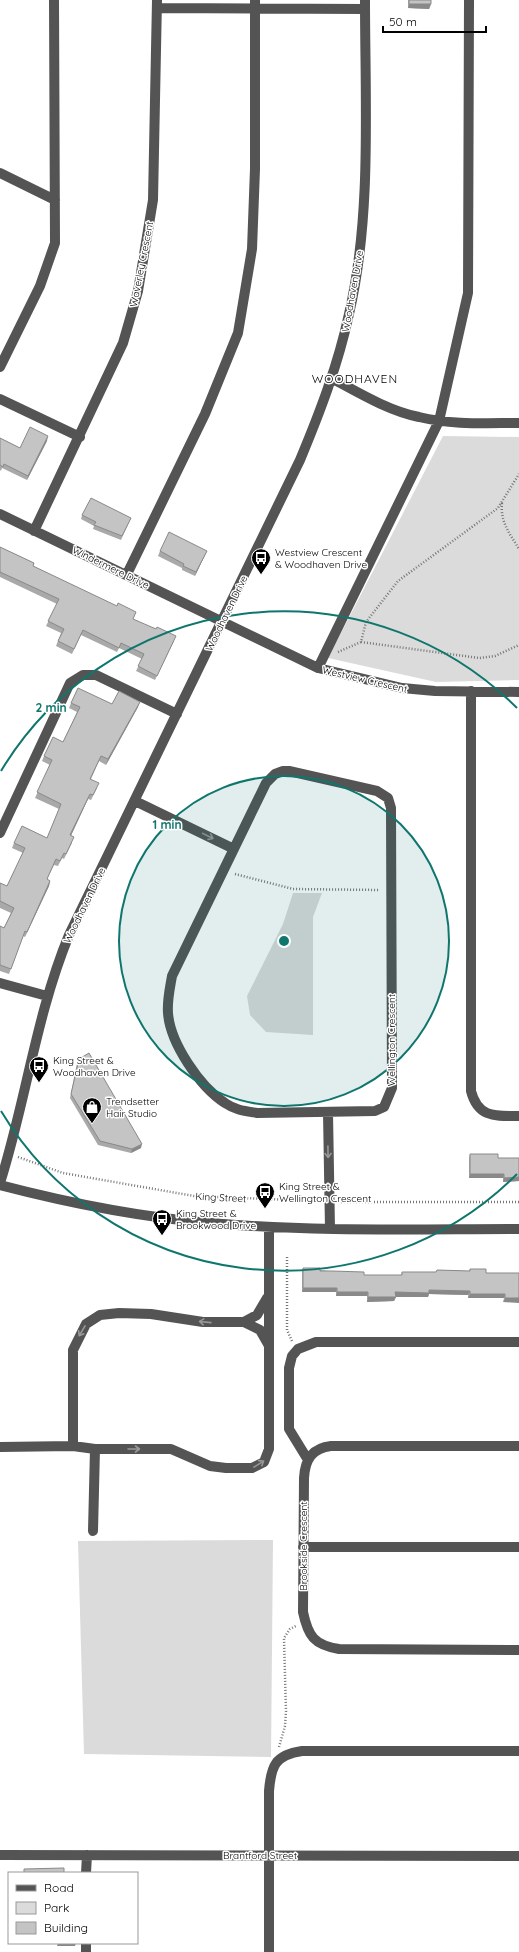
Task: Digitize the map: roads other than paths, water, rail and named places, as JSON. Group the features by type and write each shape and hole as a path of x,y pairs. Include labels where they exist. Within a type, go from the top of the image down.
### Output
{"street":[{"path":"0,367 40,286 55,243 54,0"},
{"path":"318,668 439,421 468,293 469,0"},
{"path":"157,4 365,5"},
{"name":"Waverley Crescent","path":"34,531 80,437 123,343 138,291 153,200 157,4"},
{"path":"126,574 205,414 238,333 252,250 255,169 255,4"},
{"name":"Woodhaven Drive","path":"0,1184 9,1155 47,996 69,935 300,460 332,379 350,313 363,212 365,5"},
{"path":"0,174 55,200"},
{"path":"332,379 392,408 417,417 439,421 519,423"},
{"path":"0,398 80,437"},
{"name":"Windermere Drive","path":"0,514 222,622"},
{"name":"Westview Crescent","path":"222,622 318,668 402,688 471,692 519,692"},
{"path":"0,833 70,683 83,675 96,675 177,714"},
{"path":"471,692 471,1091 474,1103 482,1111 495,1116 519,1116"},
{"name":"Wellington Crescent","path":"289,771 377,791 388,798 392,808 390,1095 384,1107 375,1111 328,1113 257,1113 239,1110 225,1103 202,1082 172,1034 168,1013 168,995 172,976 234,849 266,783 275,774 289,771"},
{"path":"135,800 234,849"},
{"path":"0,983 47,996"},
{"path":"328,1113 330,1229"},
{"path":"0,1184 79,1204 159,1218 211,1223 330,1229 519,1229"},
{"path":"0,1447 73,1446 95,1449 172,1449 210,1466 226,1468 252,1468 264,1462 268,1449 269,1227"},
{"path":"73,1446 73,1350 86,1324 100,1316 119,1313 151,1314 203,1322 244,1322 257,1316 268,1296"},
{"path":"244,1322 260,1330 268,1345"},
{"path":"519,1342 316,1342 298,1348 292,1356 289,1368 289,1429 308,1460 317,1450 331,1446 519,1446"},
{"path":"94,1531 95,1449"},
{"name":"Brookside Crescent","path":"308,1460 304,1478 303,1612 305,1621 314,1640 321,1645 339,1649 519,1650"},
{"path":"303,1547 519,1547"},
{"path":"269,1952 269,1791 271,1771 278,1759 290,1753 302,1751 519,1751"},
{"name":"Brantford Street","path":"0,1855 519,1856"},
{"path":"86,1872 87,1855"}],"place":[{"name":"Westview Crescent & Woodhaven Drive","path":"261,575"},
{"name":"King Street & Woodhaven Drive","path":"39,1083"},
{"name":"Trendsetter Hair Studio","path":"92,1124"},
{"name":"King Street & Wellington Crescent","path":"265,1209"},
{"name":"King Street & Brookwood Drive","path":"162,1236"}],"district":[{"name":"WOODHAVEN","path":"355,379"}]}
